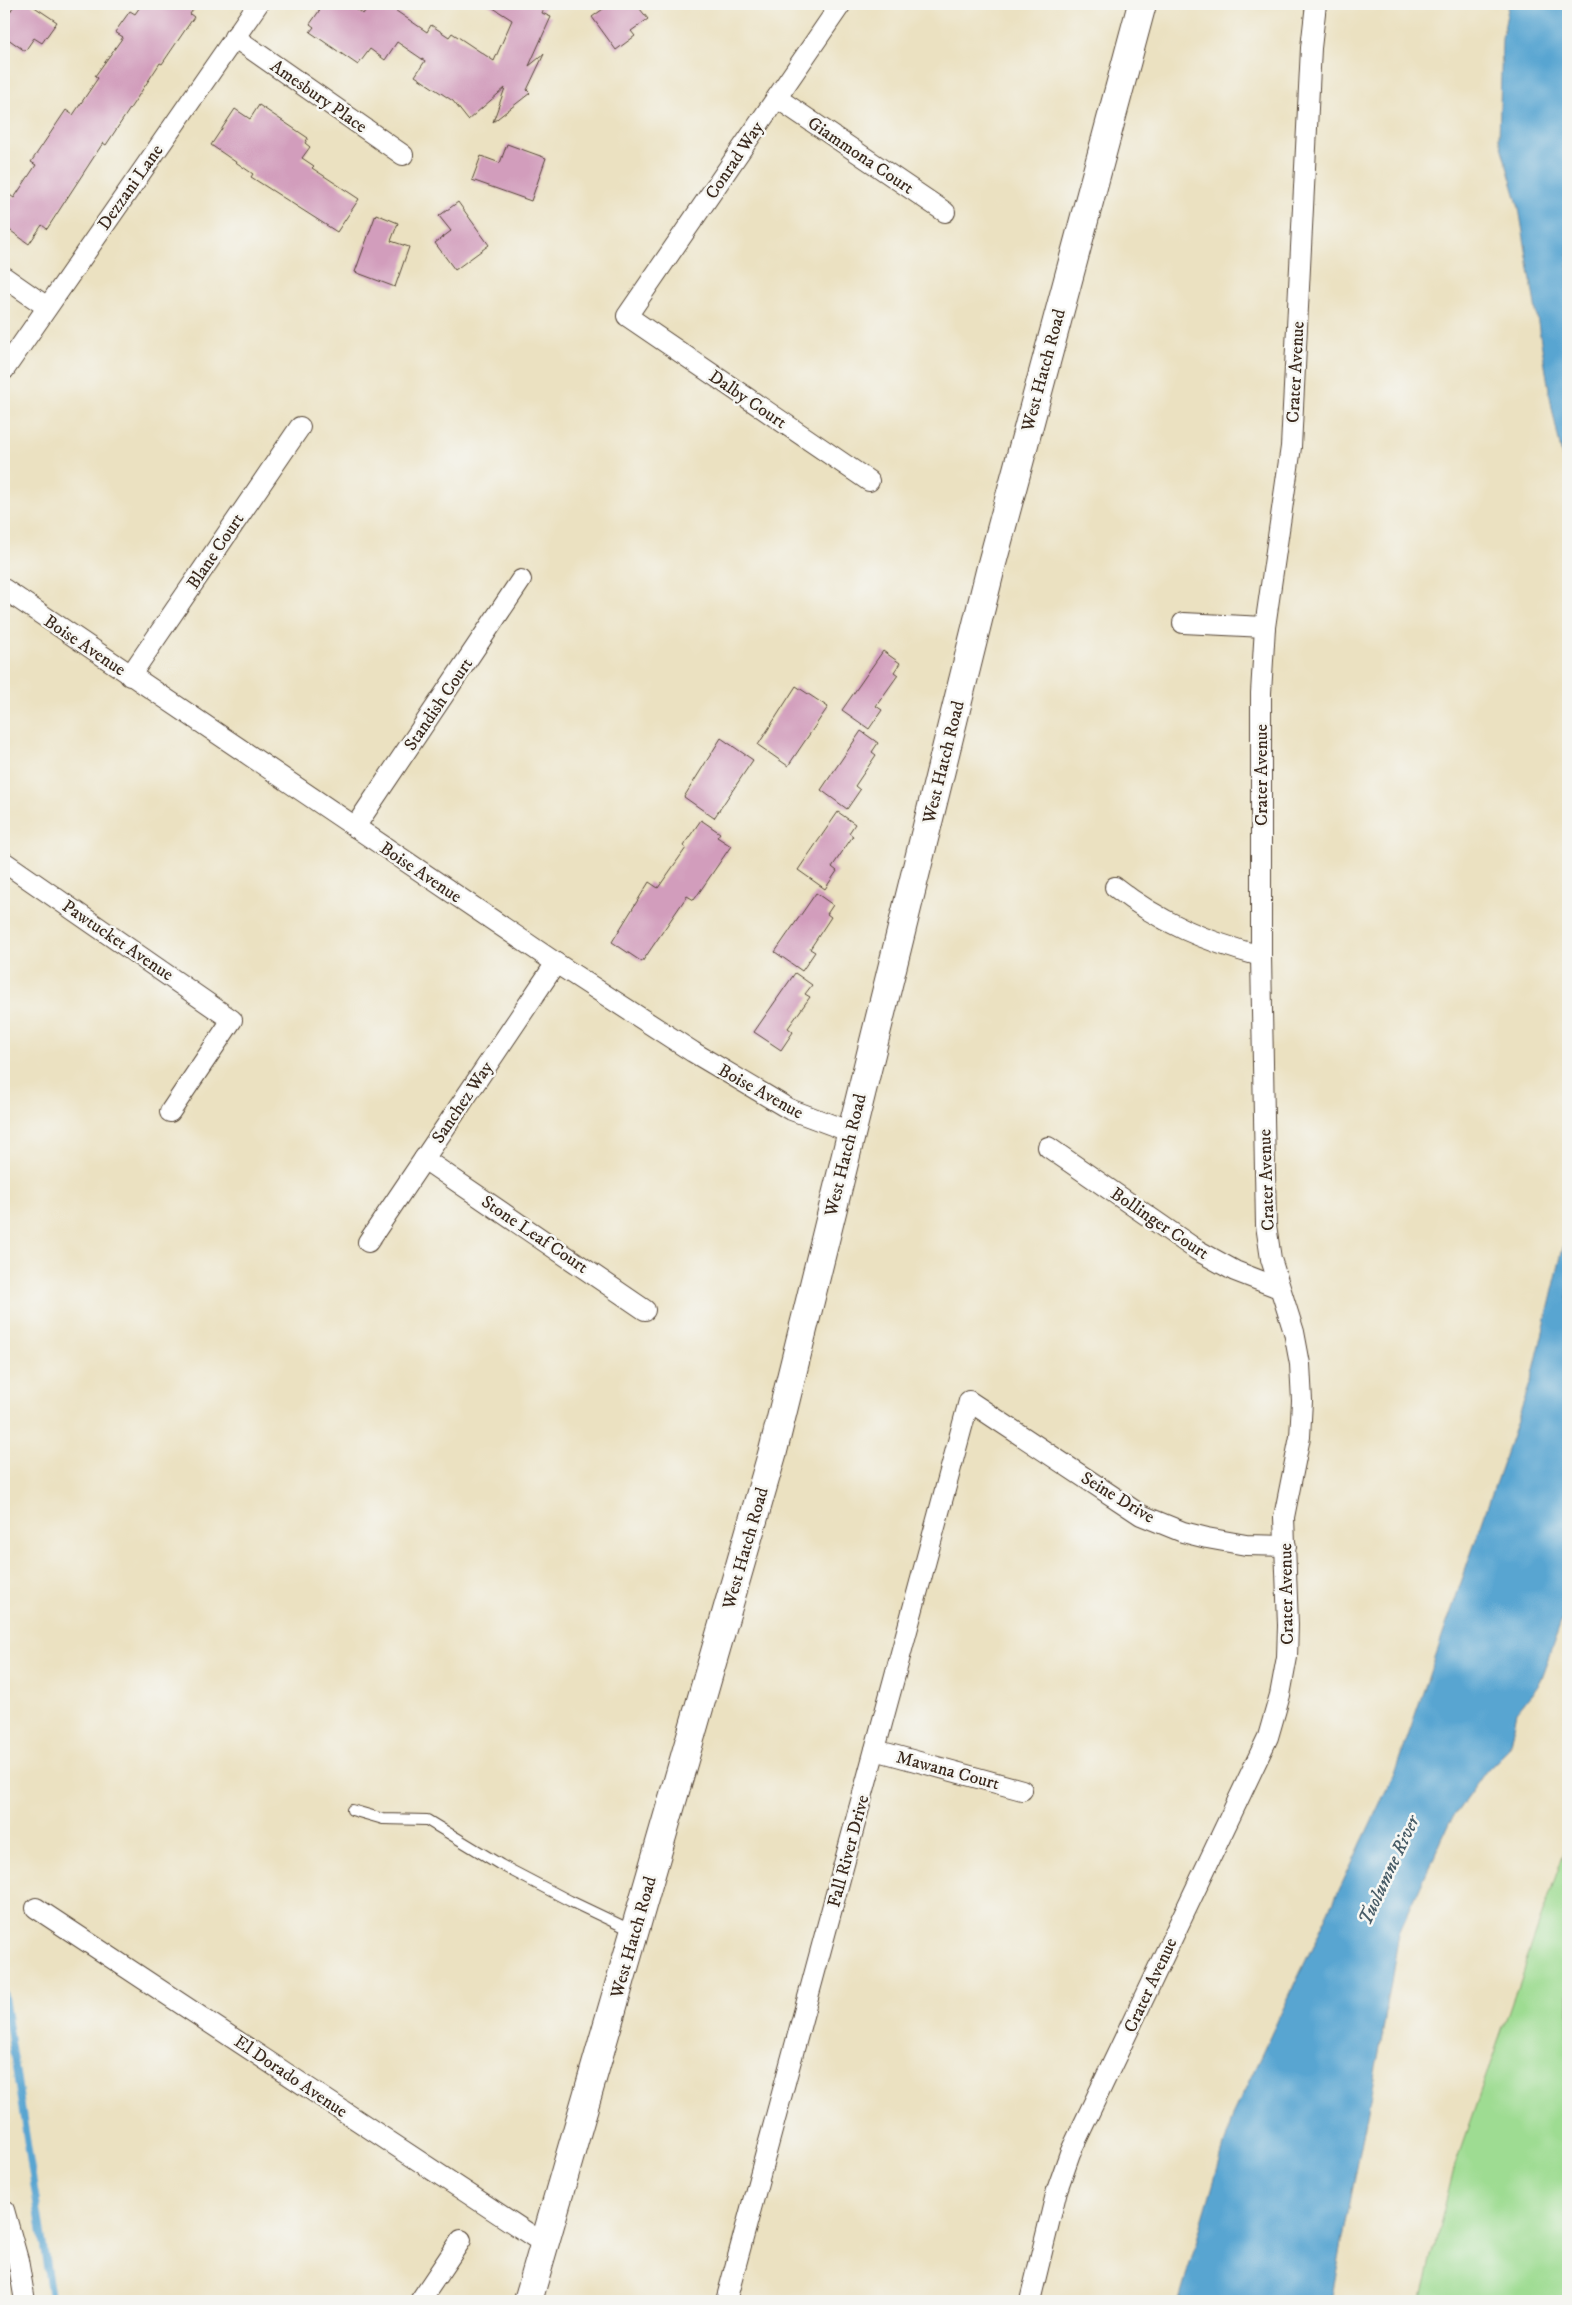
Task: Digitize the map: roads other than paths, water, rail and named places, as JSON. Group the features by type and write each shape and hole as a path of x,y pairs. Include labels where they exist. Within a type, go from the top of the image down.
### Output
{"main road":[{"name":"West Hatch Road","path":"528,2301 546,2245 634,1932 773,1452 991,567 1142,4"}],"street":[{"name":"Dezzani Lane","path":"4,370 258,4"},
{"name":"Conrad Way","path":"627,316 840,4"},
{"name":"Crater Avenue","path":"1030,2301 1057,2190 1070,2153 1268,1737 1280,1695 1287,1657 1288,1625 1284,1517 1300,1438 1302,1400 1300,1364 1294,1332 1271,1259 1266,1225 1260,956 1261,693 1265,627 1291,447 1311,48 1316,4"},
{"name":"Amesbury Place","path":"234,37 403,155"},
{"name":"Giammona Court","path":"777,98 945,212"},
{"path":"4,277 47,307"},
{"name":"Dalby Court","path":"627,316 869,481"},
{"name":"Blane Court","path":"130,676 300,427"},
{"name":"Standish Court","path":"355,827 521,580"},
{"name":"Boise Avenue","path":"4,589 556,963 742,1083 789,1109 851,1132"},
{"path":"1183,623 1265,627"},
{"name":"Pawtucket Avenue","path":"4,862 232,1020 170,1112"},
{"path":"1115,886 1140,906 1184,931 1218,945 1260,956"},
{"name":"Sanchez Way","path":"368,1242 556,963"},
{"name":"Bollinger Court","path":"1048,1147 1198,1250 1236,1271 1279,1288"},
{"name":"Stone Leaf Court","path":"424,1159 645,1310"},
{"name":"Seine Drive","path":"969,1401 1141,1515 1182,1532 1207,1538 1246,1545 1286,1546"},
{"name":"Fall River Drive","path":"726,2301 969,1401"},
{"name":"Mawana Court","path":"875,1750 1022,1790"},
{"name":"El Dorado Avenue","path":"36,1908 546,2245"},
{"path":"4,2210 18,2260 25,2301"},
{"path":"420,2301 461,2240"}],"lane":[{"path":"352,1810 383,1819 427,1820 510,1869 634,1932"}],"water":[{"path":"1509,4 1568,4 1568,484 1552,408 1519,208 1499,139 1502,39"},
{"name":"Tuolumne River","path":"1568,1227 1568,1603 1538,1686 1517,1712 1509,1748 1486,1771 1449,1823 1399,1933 1381,2042 1331,2301 1179,2301 1233,2115 1397,1767 1532,1378"}],"waterway":[{"path":"4,1994 52,2301"}]}
